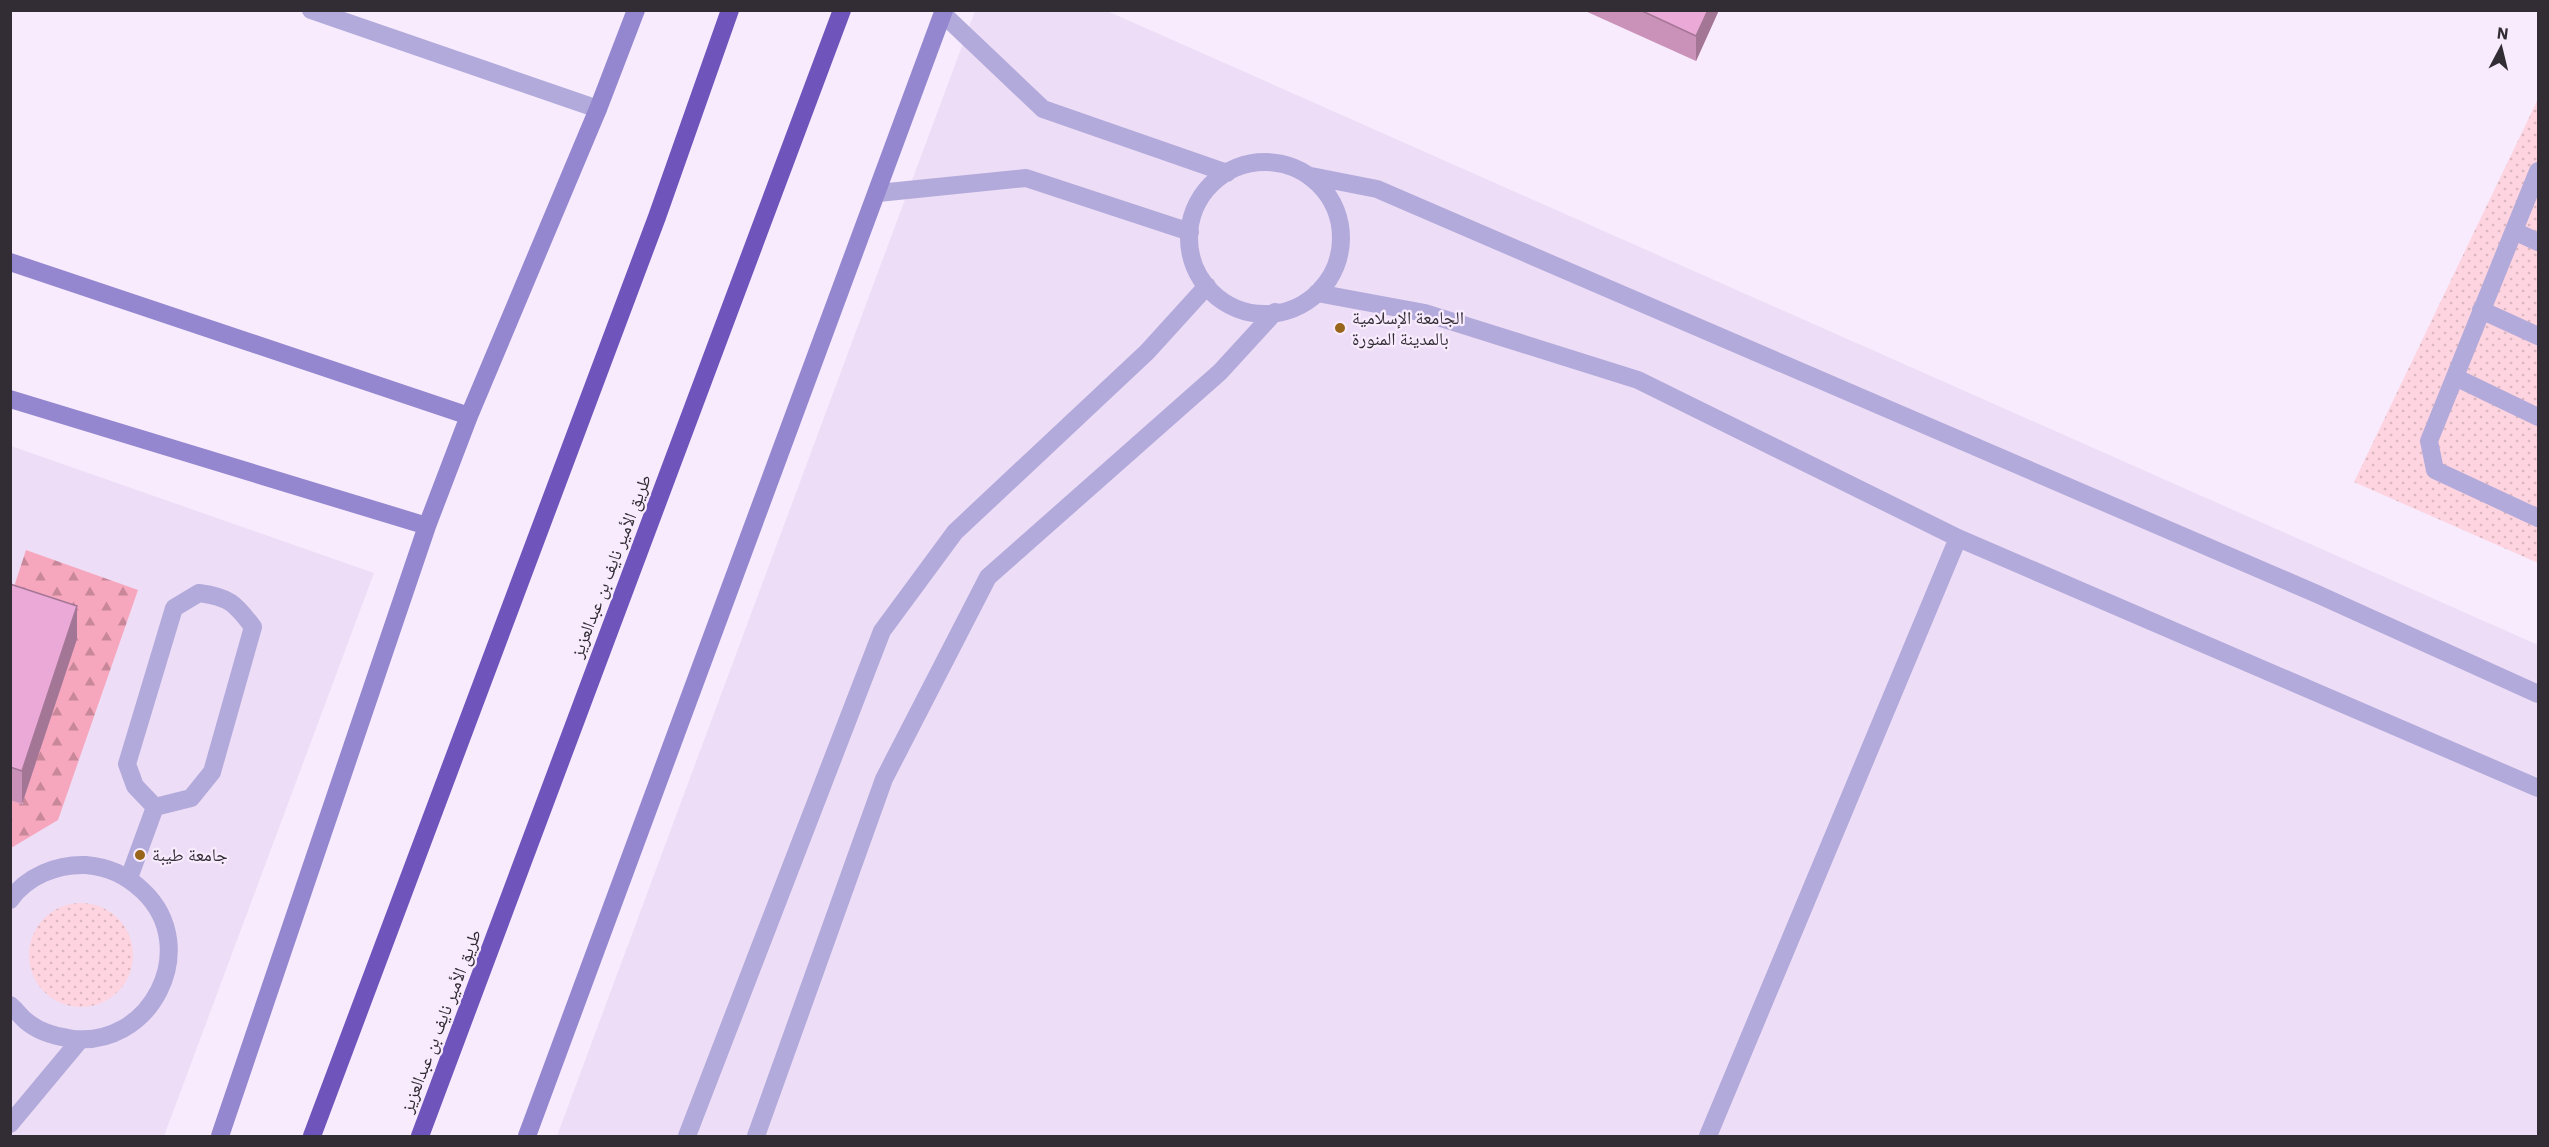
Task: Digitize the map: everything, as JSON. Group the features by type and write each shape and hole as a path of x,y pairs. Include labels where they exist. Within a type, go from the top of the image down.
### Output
{"highway":[{"path":"312,1137 657,217 730,10"},
{"name":"طريق الأمير نايف بن عبدالعزيز","path":"420,1137 842,10"}],"main road":[{"path":"220,1137 427,526 469,416 598,109 636,10"},
{"path":"527,1137 878,193 943,12"},
{"path":"10,262 469,416"},
{"path":"10,399 427,526"}],"street":[{"path":"311,10 598,109"},
{"path":"943,12 1043,109 1227,173"},
{"path":"1311,176 1328,193 1338,216 1342,240 1337,264 1325,286 1307,302 1284,311 1259,314 1235,308 1214,294 1198,273 1195,265 1190,249 1190,224 1199,199 1215,179 1238,167 1263,162 1288,165 1311,176 1377,189 2306,589 2538,694"},
{"path":"2538,171 2429,441 2434,470 2538,518"},
{"path":"878,193 1026,178 1190,232"},
{"path":"2514,231 2538,242"},
{"path":"687,1137 882,631 955,532 1147,352 1208,286"},
{"path":"1317,293 1425,314 1638,380 1958,538 2538,788"},
{"path":"2481,310 2538,336"},
{"path":"756,1137 884,779 988,577 1220,372 1275,312"},
{"path":"2455,377 2538,417"},
{"path":"1708,1137 1958,538"},
{"path":"199,593 221,596 239,609 253,627 212,772 191,798 155,807 135,786 127,764 159,653 174,608 199,593"},
{"path":"129,878 155,807"},
{"path":"10,900 17,890 42,873 71,865 102,866 129,878 152,899 165,924 169,951 165,979 153,1004 133,1024 108,1036 80,1040 52,1035 27,1022 10,1005"},
{"path":"10,1124 80,1040"}],"shaded area":[{"name":"الجامعة الإسلامية بالمدينة المنورة","path":"975,11 1107,11 2538,645 2538,1136 557,1136"},
{"path":"2538,99 2538,563 2354,482"},
{"name":"جامعة طيبة","path":"11,446 374,573 164,1136 11,1136"},
{"path":"81,903 101,907 118,918 129,935 133,955 129,975 118,992 101,1003 81,1007 61,1003 44,992 33,975 29,955 33,935 44,918 61,907"}],"green space":[{"path":"26,550 138,590 58,820 11,848 11,800 23,804 11,596"}],"building":[{"path":"1640,10 1708,10 1696,36"},
{"path":"10,584 77,606 22,771 10,767"}],"place":[{"name":"الجامعة الإسلامية بالمدينة المنورة","path":"1340,328"},
{"name":"جامعة طيبة","path":"140,855"}]}
